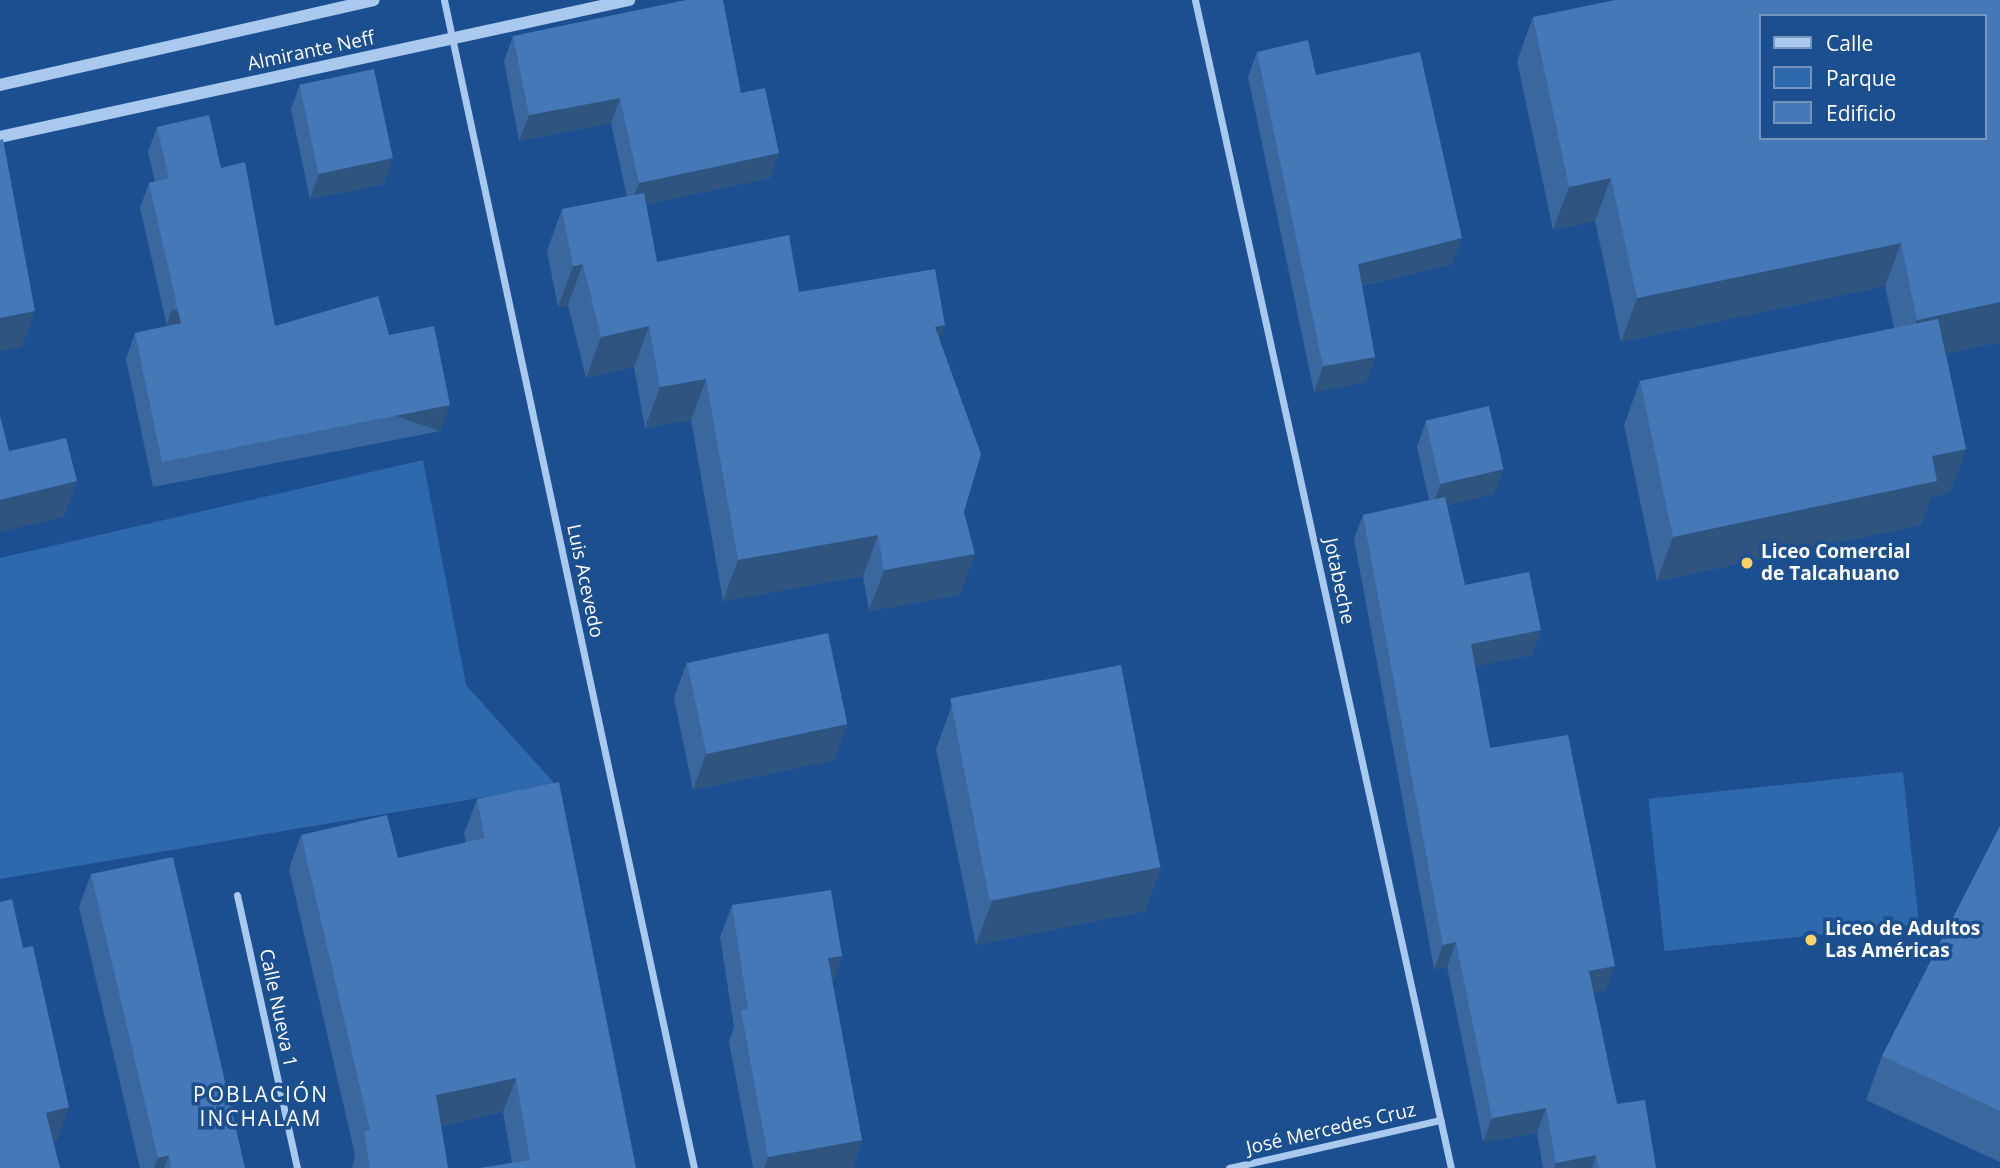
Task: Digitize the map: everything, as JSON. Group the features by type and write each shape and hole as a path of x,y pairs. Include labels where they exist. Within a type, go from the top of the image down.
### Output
{"street":[{"name":"Almirante Neff","path":"0,85 373,0"},
{"name":"Luis Acevedo","path":"444,0 694,1168"},
{"name":"Almirante Neff","path":"0,137 629,0"},
{"name":"Jotabeche","path":"1195,0 1451,1168"},
{"name":"Calle Nueva 1","path":"237,895 297,1168"},
{"name":"José Mercedes Cruz","path":"1228,1168 1441,1120"}],"green space":[{"path":"423,460 466,685 556,785 0,879 0,558"},
{"path":"1903,772 1919,924 1664,951 1648,799"}],"building":[{"path":"686,0 723,0 741,93 765,88 779,153 639,183 620,98 529,115 513,36"},
{"path":"1615,0 2000,0 2000,302 1917,320 1901,243 1637,298 1611,178 1569,187 1533,17"},
{"path":"1308,40 1316,75 1420,52 1462,238 1358,264 1375,357 1323,366 1257,52"},
{"path":"374,69 393,158 319,174 300,85"},
{"path":"209,115 221,168 245,162 275,326 378,296 389,335 434,326 450,405 162,462 135,333 181,323 149,183 169,178 157,127"},
{"path":"3,139 35,311 0,318 0,140"},
{"path":"644,193 657,262 789,235 799,292 935,269 945,325 935,327 981,454 964,512 975,554 884,570 878,535 738,560 706,379 660,387 649,326 601,337 583,264 573,266 562,209"},
{"path":"1938,319 1966,449 1932,456 1937,481 1673,537 1640,381"},
{"path":"1489,406 1504,469 1440,484 1426,421"},
{"path":"0,416 9,451 66,438 77,481 0,500"},
{"path":"1445,497 1465,585 1529,572 1541,630 1471,644 1490,748 1568,735 1615,966 1589,971 1617,1104 1645,1100 1656,1168 1599,1168 1596,1155 1556,1163 1546,1108 1492,1118 1456,942 1443,945 1363,515"},
{"path":"828,633 847,724 706,754 687,663"},
{"path":"1121,665 1160,867 990,900 950,698"},
{"path":"559,782 636,1168 480,1168 530,1160 516,1078 436,1095 448,1168 370,1168 364,1131 370,1130 301,835 387,815 398,858 485,838 477,799"},
{"path":"2000,826 2000,1111 1882,1056"},
{"path":"173,857 245,1168 171,1168 169,1155 158,1158 91,874"},
{"path":"831,890 842,956 828,958 862,1140 768,1157 741,1010 748,1009 732,905"},
{"path":"12,899 23,948 33,946 69,1107 46,1113 60,1168 0,1168 0,902"}],"place":[{"name":"Liceo Comercial de Talcahuano","path":"1747,563"},
{"name":"Liceo de Adultos Las Américas","path":"1811,940"}],"district":[{"name":"POBLACIÓN INCHALAM","path":"261,1106"}]}
